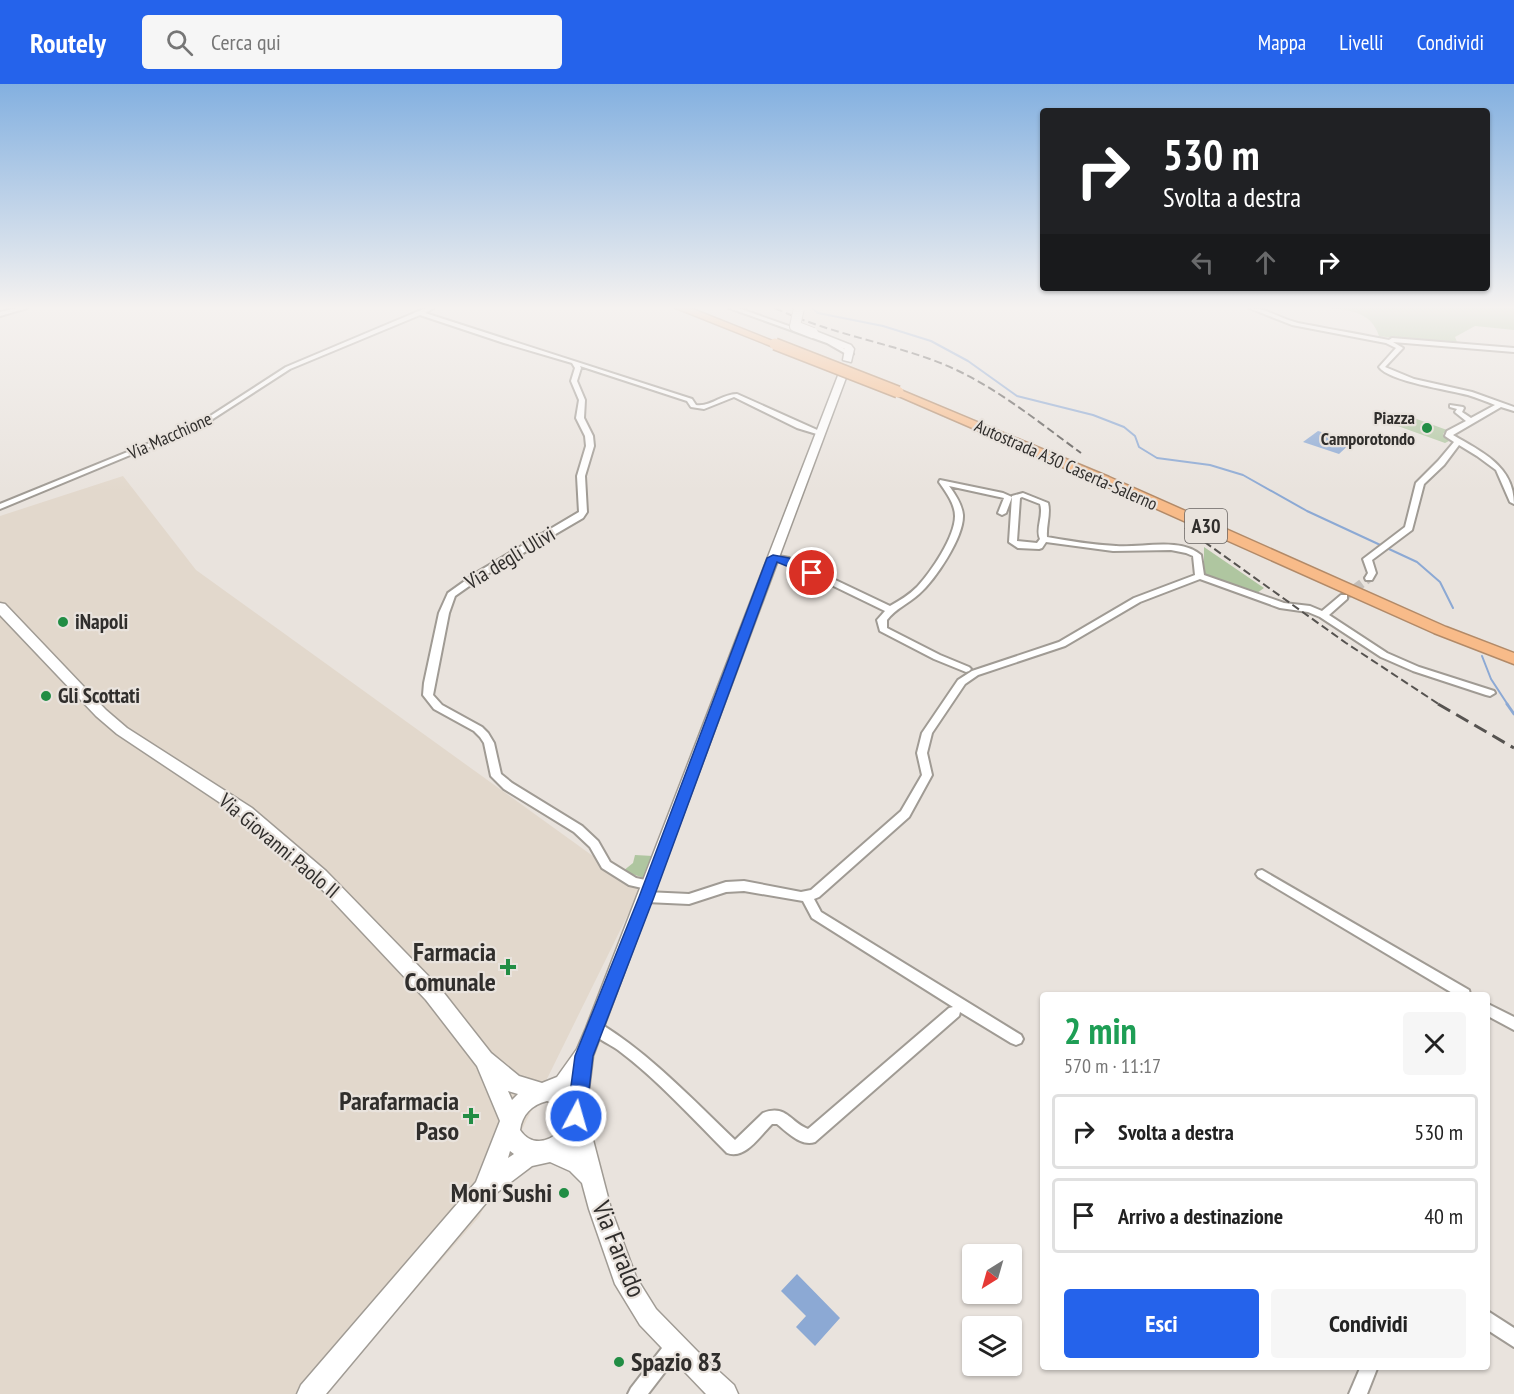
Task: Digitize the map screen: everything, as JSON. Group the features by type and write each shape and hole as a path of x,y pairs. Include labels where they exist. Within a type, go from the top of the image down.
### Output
{"highway":[{"name":"Autostrada A30 Caserta-Salerno","path":"848,369 1051,448 1377,592 1514,648"},
{"name":"Autostrada A30 Caserta-Salerno","path":"902,390 1440,630 1514,659"}],"main road":[{"path":"483,1190 516,1109 522,1102 564,1083 584,1056 649,891 842,375"},
{"name":"Via Giovanni Paolo II","path":"0,607 101,713 122,731 246,812 320,876 434,994 484,1059"},
{"path":"310,1394 483,1190 510,1168 528,1157 559,1146 569,1136 576,1124 584,1056"},
{"path":"484,1059 513,1084 558,1094 566,1098 576,1113"},
{"path":"484,1059 510,1122 513,1137 519,1145 533,1151 547,1150 578,1162 593,1178"},
{"name":"Via Faraldo","path":"576,1113 611,1244 627,1284 648,1317 725,1394"}],"street":[{"name":"Via Macchione","path":"0,507 203,423 226,411 267,380 286,369"},
{"name":"Via degli Ulivi","path":"578,369 574,381 582,400 580,418 589,436 590,446 581,476 583,512 572,521 479,575 451,595 444,613 428,695 438,707 478,729 484,735 489,743 496,776 508,786 578,829 594,844 606,865 649,891"},
{"path":"597,369 690,400 693,406 699,408 706,409 735,395 820,433"},
{"path":"1383,369 1407,379 1514,409"},
{"path":"1498,404 1450,433 1449,436 1480,453 1498,469 1514,502"},
{"path":"1452,406 1461,408 1458,412 1470,421"},
{"path":"1369,578 1372,573 1367,559 1409,528 1420,483 1441,463 1457,442"},
{"path":"1002,513 1008,497 943,482 959,512 954,534 923,586 890,610 882,620 883,629 937,657 972,669 997,666 1062,644 1137,600 1200,576 1283,606 1310,609 1384,655 1416,669 1490,693"},
{"path":"1016,496 1035,498 1044,503 1046,509 1042,519 1042,536 1044,539 1039,546 1018,545 1013,542 1016,496"},
{"path":"1044,539 1125,549 1181,549 1197,555 1200,576"},
{"path":"773,558 786,560 890,610"},
{"path":"1323,615 1344,597"},
{"path":"649,891 689,899 726,887 744,886 807,896 815,894 905,814 927,775 922,753 927,733 972,669"},
{"path":"1262,874 1461,992"},
{"path":"807,896 816,915 1016,1039"},
{"path":"1490,1010 1514,1024"},
{"path":"596,1028 619,1042 653,1070 732,1148 741,1146 768,1118 779,1117 800,1134 810,1137 954,1012"},
{"path":"1490,1321 1514,1338"},
{"path":"637,1394 675,1345"},
{"path":"1358,1394 1368,1370"}],"shaded area":[{"path":"123,476 196,570 640,890 479,1217 324,1394 0,1394 0,516"}],"green space":[{"name":"Piazza Camporotondo","path":"1414,418 1447,430 1443,434 1449,441 1445,443 1395,425"},
{"path":"1204,547 1264,588 1257,593 1204,574"},
{"path":"635,855 653,856 644,878 623,871 633,863"}],"water":[{"path":"1318,431 1353,441 1339,454 1303,442"},
{"path":"797,1274 840,1318 815,1346 796,1327 806,1316 781,1291"}],"waterway":[{"path":"979,369 1017,396 1093,415 1124,427 1135,436 1139,447 1157,458 1210,465 1243,475 1307,511 1417,562 1440,582 1453,608"},
{"path":"1482,656 1491,679 1508,705"},
{"path":"1507,704 1514,714"}],"tunnel":[{"path":"1344,597 1369,578"}],"railway":[{"path":"954,369 1015,404 1081,453"},
{"path":"1185,528 1346,643 1440,705"},
{"path":"1438,704 1514,748"}],"place":[{"name":"Piazza Camporotondo","path":"1427,428"},
{"name":"iNapoli","path":"63,622"},
{"name":"Gli Scottati","path":"46,696"},
{"name":"Farmacia Comunale","path":"508,967"},
{"name":"Parafarmacia Paso","path":"471,1116"},
{"name":"Moni Sushi","path":"564,1193"},
{"name":"Spazio 83","path":"619,1362"}],"route":[{"path":"576,1116 584,1056 773,558 786,560 812,573"}]}
